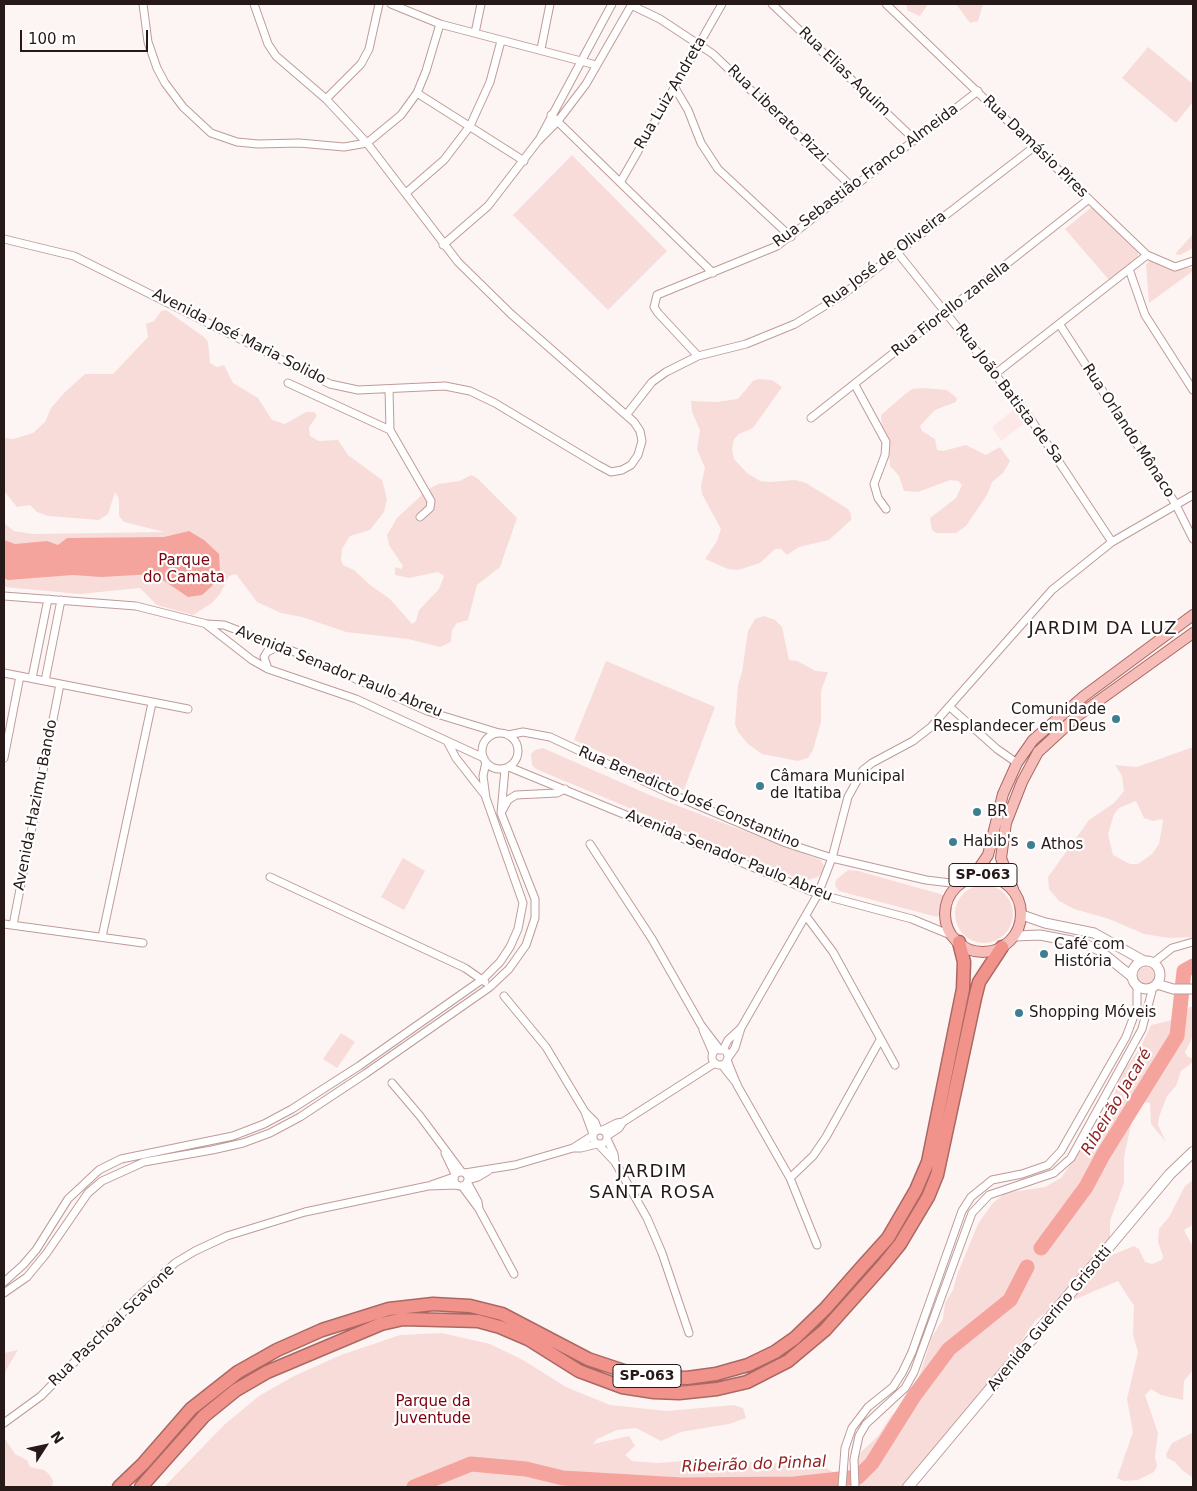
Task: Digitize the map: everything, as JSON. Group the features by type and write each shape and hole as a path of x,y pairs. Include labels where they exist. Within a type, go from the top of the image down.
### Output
{"highway":[{"name":"SP-063","path":"119,1487 143,1464 192,1409 238,1372 277,1350 322,1330 389,1309 433,1304 470,1306 502,1314 588,1359 627,1372 655,1377 687,1378 716,1374 748,1365 775,1352 795,1338 825,1309 888,1238 916,1190 928,1162 964,989 964,962 956,939"},
{"name":"SP-063","path":"141,1487 204,1416 236,1390 267,1372 380,1324 403,1319 478,1321 500,1327 528,1339 579,1371 622,1387 654,1392 678,1393 747,1382 788,1361 824,1330 883,1265 900,1244 928,1198 937,1175 974,998 979,982 1002,947"}],"main road":[{"name":"SP-063","path":"973,877 988,855 1003,794 1025,750 1046,727 1084,696 1193,615"},
{"name":"SP-063","path":"1002,947 1014,936 1022,915 1021,906 1000,858 1006,823 1022,782 1038,752 1076,717 1193,633"},
{"name":"SP-063","path":"956,939 948,929 945,913 949,896 959,884 973,877 990,876 1006,883 1013,889"},
{"path":"956,939 975,951 984,952 1002,947"},
{"name":"Avenida Guerino Grisotti","path":"908,1487 1170,1174 1193,1152"}],"street":[{"path":"143,4 148,42 157,68 165,83 183,107 211,133 237,142 258,144 299,143 344,146 367,143 401,114 417,94 440,24"},
{"name":"Avenida José Maria Solido","path":"4,239 82,259 330,384 358,390 445,386 470,391 496,403 611,472 632,466 642,441 640,431 627,414 511,314 444,245 367,143 326,99 276,56 268,44 254,4"},
{"path":"326,99 361,64 369,49 379,4"},
{"path":"390,4 408,7 440,24 475,32 501,41 581,59 596,65"},
{"path":"475,32 481,4"},
{"path":"541,50 550,4"},
{"path":"444,245 488,206 538,141 612,4"},
{"path":"538,141 558,121 596,65 632,4"},
{"name":"Rua Liberato Pizzi","path":"632,4 699,44 724,63 852,187"},
{"name":"Rua Luiz Andreta","path":"621,181 722,4"},
{"name":"Rua Elias Aquim","path":"772,4 915,140"},
{"name":"Rua Damásio Pires","path":"886,4 1147,255 1175,267 1193,261"},
{"path":"406,193 444,160 470,126 490,82 501,41"},
{"path":"675,88 688,110 701,143 718,168 791,237"},
{"name":"Rua Sebastião Franco Almeida","path":"698,356 658,313 654,307 654,300 657,296 762,254 791,237 852,187 978,91"},
{"path":"417,94 524,161"},
{"path":"551,116 621,181 713,273"},
{"name":"Rua José de Oliveira","path":"627,414 652,382 666,372 698,356 746,344 795,324 841,296 1034,147"},
{"name":"Rua Fiorello zanella","path":"811,418 1089,199"},
{"name":"Rua João Batista de Sa","path":"897,252 947,312 1030,418 1112,542"},
{"path":"995,374 1147,255"},
{"path":"1129,269 1145,315 1193,390"},
{"name":"Rua Orlando Mônaco","path":"1060,325 1175,503 1193,539"},
{"path":"288,383 390,430"},
{"path":"855,385 886,442 885,455 874,484 878,498 886,509"},
{"path":"388,389 390,430 431,501 430,508 420,518"},
{"path":"723,1062 735,1048 741,1028 818,894 832,858 848,797 863,770 914,740 931,727 1052,590 1112,542 1193,494"},
{"name":"Avenida Senador Paulo Abreu","path":"4,596 136,606 207,624 224,625 279,646 427,711 500,733"},
{"path":"32,678 48,599"},
{"path":"45,680 61,600"},
{"name":"Avenida Senador Paulo Abreu","path":"207,624 252,660 268,669 356,699 485,760"},
{"path":"268,669 264,657 267,652 279,646"},
{"path":"4,673 188,709"},
{"path":"4,758 20,676"},
{"name":"Avenida Hazimu Bando","path":"13,925 60,684"},
{"path":"102,937 152,703"},
{"path":"950,707 997,749 1017,763"},
{"name":"Rua Benedicto José Constantino","path":"508,735 523,732 550,737 696,805 786,843 832,858 926,880 959,884"},
{"path":"4,1282 23,1265 68,1199 100,1170 121,1160 233,1136 264,1124 292,1109 359,1066 483,979 510,947 518,930 523,903 486,798 484,776 485,760 483,747 486,740 500,733 508,735 516,743 518,752 515,762 507,768 496,769 485,760"},
{"path":"448,743 456,758 486,798"},
{"path":"4,1293 27,1277 57,1239 88,1193 102,1181 144,1162 243,1143 270,1133 300,1117 365,1074 490,987 509,970 526,945 535,918 535,899 501,813 507,768"},
{"name":"Avenida Senador Paulo Abreu","path":"507,768 818,894 912,919 956,939"},
{"path":"501,813 508,800 516,795 557,793 565,790"},
{"path":"590,844 652,939 701,1025 719,1051 730,1078 737,1084 790,1178 817,1245"},
{"path":"270,877 465,968 483,979 490,987"},
{"path":"855,1485 854,1451 866,1424 900,1393 914,1372 972,1214 990,1195 1054,1173 1071,1158 1142,1029 1160,973 1149,962 1094,933 1045,924 1022,915"},
{"path":"806,916 833,952 895,1065"},
{"path":"4,924 144,943"},
{"path":"842,1486 843,1464 848,1441 859,1417 868,1406 893,1387 912,1352 950,1240 971,1197 992,1180 1022,1174 1048,1164 1061,1151 1126,1037 1137,1008 1138,987 1132,976 1099,950 1082,944 1040,936 1014,936"},
{"path":"1132,976 1134,968 1149,962 1172,948 1193,942"},
{"path":"1138,987 1145,989 1155,986 1173,990 1193,989"},
{"path":"504,996 546,1047 585,1112 594,1122 647,1218 662,1253 690,1333"},
{"path":"719,1051 741,1028"},
{"path":"790,1178 812,1156 826,1137 880,1040"},
{"path":"719,1051 723,1062"},
{"name":"Rua Paschoal Scavone","path":"4,1423 41,1396 138,1297 175,1263 195,1251 227,1236 305,1212 478,1177 488,1171 572,1148 600,1134 619,1128 623,1122 723,1062"},
{"path":"359,1066 365,1074"},
{"path":"392,1083 420,1116 478,1202 479,1209 514,1274"},
{"path":"598,1144 604,1143 600,1134"},
{"path":"598,1144 600,1134"},
{"path":"598,1144 615,1162"},
{"name":"Rua Paschoal Scavone","path":"572,1148 598,1144"},
{"path":"47,1232 57,1239"}],"shaded area":[{"path":"1017,407 1028,421 1001,441 992,427"},
{"name":"Parque do Camata","path":"189,531 204,540 219,554 220,572 212,586 202,595 188,597 154,574 101,577 73,575 8,580 4,578 4,540 15,544 47,541 58,545 67,538 164,537"}],"green space":[{"path":"906,4 928,4 920,16 908,11"},
{"path":"956,4 983,4 978,21 970,23"},
{"path":"1148,47 1193,84 1193,102 1176,123 1122,78"},
{"path":"572,155 667,251 608,310 513,215"},
{"path":"1093,206 1138,247 1138,257 1109,280 1065,229"},
{"path":"1193,234 1193,248 1180,255 1175,254"},
{"path":"1151,260 1172,268 1193,268 1193,271 1149,303 1146,264"},
{"path":"166,310 204,337 208,342 210,363 217,367 224,365 233,383 258,398 272,420 285,424 306,412 314,412 317,416 309,427 310,436 319,441 338,440 348,455 382,480 387,499 384,512 370,530 350,536 342,549 341,560 343,565 354,570 370,585 390,599 412,624 416,621 419,610 439,589 444,576 438,572 409,578 395,575 395,567 401,569 403,566 389,545 387,535 397,518 427,490 438,484 460,481 471,475 477,478 517,518 500,567 477,585 468,620 457,623 452,630 451,642 440,647 408,639 346,632 302,617 281,613 257,602 236,574 229,576 220,594 212,603 193,615 157,605 140,588 80,594 4,587 4,523 14,531 33,534 164,532 124,522 119,516 119,499 115,492 108,514 99,520 48,516 37,512 30,505 17,507 4,491 4,438 13,439 33,433 45,422 51,408 65,392 85,374 113,374 148,337 146,324 154,321 161,311"},
{"path":"758,379 772,380 782,387 753,428 739,434 734,439 732,449 734,459 747,473 760,481 795,480 806,483 848,509 851,514 851,520 829,540 799,547 787,555 781,549 775,549 760,563 738,570 728,569 705,559 717,541 721,529 702,494 701,486 705,468 697,449 700,430 692,412 691,401 716,402 738,399 753,381"},
{"path":"912,389 947,390 957,398 956,402 935,410 920,426 922,431 935,439 937,450 943,451 966,445 986,455 1000,447 1010,461 1003,473 992,482 987,495 966,526 956,533 936,533 932,530 930,518 956,498 962,485 958,481 950,480 918,492 904,491 899,476 890,466 889,453 882,435 881,415"},
{"path":"764,616 775,620 782,627 789,660 797,661 816,671 828,672 821,691 821,722 813,750 808,758 798,761 762,754 748,744 738,732 735,724 738,685 742,672 748,631 755,619"},
{"path":"606,661 715,707 684,790 574,740"},
{"path":"1193,747 1193,937 1169,938 1144,934 1109,919 1074,909 1059,901 1049,889 1048,877 1089,820 1114,803 1124,791 1122,776 1115,765 1137,767","holes":["1136,801 1144,818 1153,821 1162,819 1163,821 1159,844 1152,854 1138,864 1130,864 1113,855 1108,834 1114,814 1119,808"]},
{"path":"543,748 652,796 821,860 824,866 823,872 818,877 804,881 536,769 532,765 531,754 535,750"},
{"path":"403,858 425,871 404,910 381,897"},
{"path":"848,870 858,871 944,895 940,915 937,917 839,891 835,886 836,880"},
{"path":"978,885 990,885 1005,893 1013,908 1013,920 1005,935 990,943 978,943 963,935 955,920 955,908 963,893"},
{"path":"1146,967 1152,970 1155,976 1152,982 1146,985 1140,982 1137,976 1140,970"},
{"path":"1190,1007 1193,1007 1193,1036 1185,1052 1187,1056 1193,1059 1193,1062 1181,1071 1176,1086 1167,1096 1159,1117 1158,1125 1166,1142 1151,1124 1150,1103 1144,1102 1133,1116 1124,1157 1124,1183 1110,1221 1110,1238 1105,1258 1134,1246 1139,1249 1145,1262 1152,1264 1162,1260 1163,1256 1158,1242 1159,1229 1169,1217 1185,1186 1193,1180 1193,1225 1184,1230 1193,1247 1193,1370 1184,1381 1183,1400 1161,1395 1151,1389 1145,1395 1158,1433 1155,1457 1157,1466 1154,1472 1138,1480 1124,1481 1117,1478 1133,1432 1127,1399 1138,1352 1133,1335 1134,1306 1118,1281 1046,1312 1036,1320 994,1381 944,1436 903,1487 858,1487 857,1456 878,1436 891,1416 913,1395 932,1337 943,1319 945,1303 953,1290 957,1275 978,1224 992,1204 1005,1193 1045,1187 1061,1178 1097,1125 1114,1095 1122,1073 1140,1048 1151,1025 1172,1020"},
{"path":"341,1033 355,1042 337,1068 323,1059"},
{"name":"Parque da Juventude","path":"442,1333 490,1344 523,1360 566,1387 610,1405 667,1411 734,1405 743,1408 746,1418 729,1424 681,1432 661,1441 636,1428 617,1430 597,1439 593,1444 629,1436 635,1446 625,1455 632,1461 658,1463 695,1460 716,1463 768,1462 800,1467 825,1467 834,1473 838,1487 164,1487 224,1425 259,1396 294,1376 341,1355 400,1335"},
{"path":"18,1350 6,1370 4,1382 4,1353"},
{"path":"1193,1420 1193,1478 1175,1462 1167,1458 1166,1454 1172,1443 1192,1433"},
{"path":"4,1437 15,1454 27,1460 30,1467 44,1470 50,1475 53,1481 52,1487 4,1487"}],"waterway":[{"name":"Ribeirão Jacaré","path":"1041,1248 1086,1187 1103,1155 1177,1036 1184,971 1193,966"},
{"name":"Ribeirão do Pinhal","path":"414,1487 471,1464 526,1469 563,1478 681,1485 794,1484 858,1477 872,1463 914,1396 949,1349 1010,1300 1027,1267"}],"place":[{"name":"Comunidade Resplandecer em Deus","path":"1116,719"},
{"name":"Câmara Municipal de Itatiba","path":"760,786"},
{"name":"BR","path":"977,812"},
{"name":"Habib's","path":"953,842"},
{"name":"Athos","path":"1031,845"},
{"name":"Café com História","path":"1044,954"},
{"name":"Shopping Móveis","path":"1019,1013"}],"district":[{"name":"JARDIM DA LUZ","path":"1103,629"},
{"name":"JARDIM SANTA ROSA","path":"652,1182"}]}
